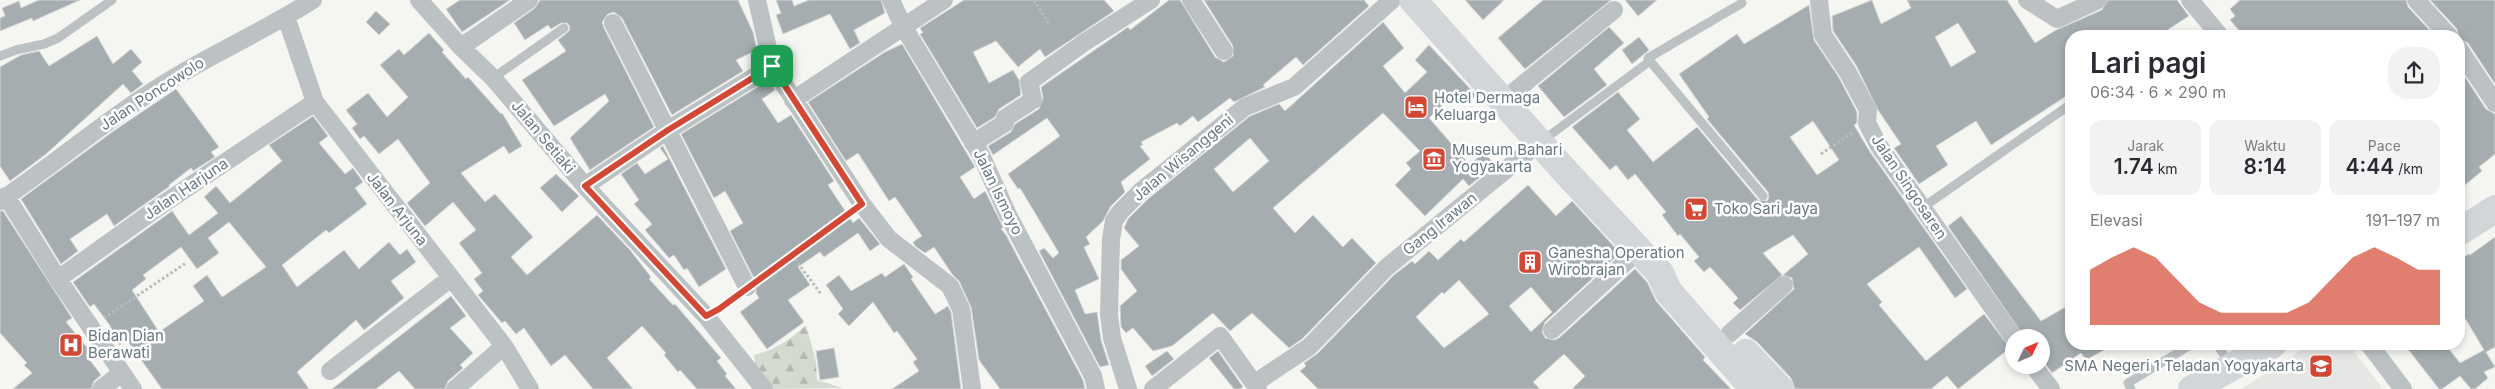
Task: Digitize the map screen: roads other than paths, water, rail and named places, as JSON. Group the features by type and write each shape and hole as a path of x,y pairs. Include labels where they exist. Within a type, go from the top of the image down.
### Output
{"main road":[{"path":"1424,4 1540,142 1660,273 1668,292 1753,388"},
{"path":"2465,228 2495,209"},
{"path":"1660,273 1679,281 1780,389"},
{"path":"2192,389 2262,350"}],"street":[{"name":"Jalan Poncowolo","path":"2,195 143,97 313,0"},
{"name":"Jalan Setiaki","path":"419,0 461,47 493,78 585,186 706,316 764,389"},
{"path":"461,47 529,0"},
{"path":"757,0 772,66 862,204 889,240 950,286 961,309 972,389"},
{"name":"Jalan Ismoyo","path":"891,0 903,26 973,143 1008,215 1093,376 1096,389"},
{"path":"793,100 944,0"},
{"path":"973,143 1005,123 1005,118 1033,100 1029,82 1084,42 1151,0"},
{"path":"1191,0 1224,51"},
{"name":"Jalan Wisanggeni","path":"1128,389 1114,346 1109,315 1111,239 1114,221 1120,212 1141,191 1245,107 1294,87 1392,0"},
{"name":"Jalan Singosaren","path":"1819,0 1822,35 1847,71 1868,110 1866,123 1879,146 2008,329"},
{"path":"2027,0 2057,19 2098,0"},
{"path":"2190,0 2215,30"},
{"path":"2416,0 2444,30"},
{"path":"1504,100 1614,10"},
{"name":"Jalan Arjuna","path":"286,17 315,102 504,346 530,389"},
{"path":"612,23 747,287"},
{"path":"2465,58 2495,103"},
{"path":"585,186 668,130 772,66"},
{"name":"Jalan Harjuna","path":"58,279 163,204 315,102"},
{"name":"Gang Irawan","path":"1257,386 1309,347 1387,267 1540,142"},
{"path":"2,195 132,389"},
{"path":"1552,330 1639,250"},
{"path":"330,371 451,278"},
{"path":"1729,334 1784,285"},
{"path":"1153,389 1220,336 1257,386"},
{"path":"455,389 504,346"},
{"path":"2374,350 2403,389"},
{"path":"101,389 122,373"},
{"path":"2040,374 2051,389"}],"lane":[{"path":"0,56 16,50 44,44 58,38 112,0"},
{"path":"1540,142 1650,60 1648,58 1742,3"},
{"path":"493,78 564,28"},
{"path":"1650,60 1763,196"},
{"path":"1922,208 2065,108"},
{"path":"2131,389 2128,383 2182,350"},
{"path":"2221,350 2232,367"}],"place":[{"name":"Hotel Dermaga Keluarga","path":"1416,107"},
{"name":"Museum Bahari Yogyakarta","path":"1434,159"},
{"name":"Toko Sari Jaya","path":"1696,209"},
{"name":"Ganesha Operation Wirobrajan","path":"1530,262"},
{"name":"Bidan Dian Berawati","path":"71,345"},
{"name":"SMA Negeri 1 Teladan Yogyakarta","path":"2321,366"}]}
